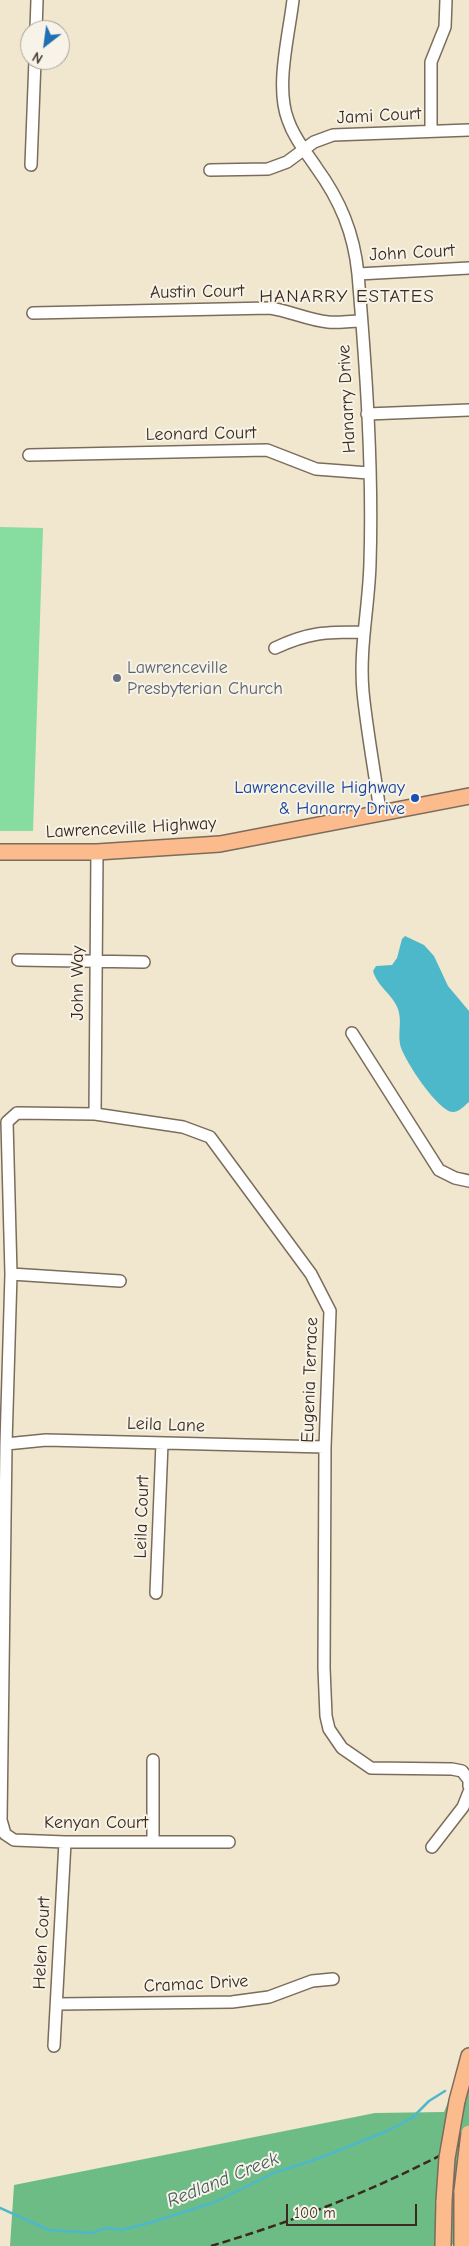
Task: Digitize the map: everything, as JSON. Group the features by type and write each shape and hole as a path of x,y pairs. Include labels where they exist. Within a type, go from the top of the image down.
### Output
{"main road":[{"name":"Lawrenceville Highway","path":"0,852 97,852 220,844 469,796"},
{"path":"443,2246 447,2158 457,2102 469,2056"},
{"path":"462,2246 462,2191 469,2133"}],"street":[{"path":"36,20 37,0"},
{"name":"Hanarry Drive","path":"293,0 284,77 284,100 288,120 303,149 342,207 350,227 358,274 369,473 370,563 363,632 363,691 380,812"},
{"path":"431,130 431,62 446,26 446,0"},
{"path":"31,165 35,70"},
{"name":"Jami Court","path":"210,170 268,169 287,162 314,142 333,135 469,130"},
{"name":"John Court","path":"358,274 469,268"},
{"name":"Austin Court","path":"33,313 270,308 291,311 328,322 360,321"},
{"path":"367,414 469,410"},
{"name":"Leonard Court","path":"29,455 267,450 316,469 369,473"},
{"path":"275,648 300,636 322,632 363,632"},
{"name":"John Way","path":"95,1114 97,852"},
{"path":"18,960 95,963 144,962"},
{"path":"352,1033 439,1170 455,1178 469,1181"},
{"name":"Eugenia Terrace","path":"11,1274 7,1122 17,1113 95,1114 183,1127 210,1137 311,1274 330,1311 325,1447 324,1668 326,1716 329,1729 342,1748 371,1768 452,1769 462,1771 468,1780 469,1786"},
{"path":"6,1444 11,1274 120,1281"},
{"name":"Leila Lane","path":"6,1444 46,1440 325,1447"},
{"name":"Leila Court","path":"156,1593 162,1443"},
{"name":"Kenyan Court","path":"6,1444 1,1820 5,1834 14,1840 65,1842 153,1840 229,1842"},
{"path":"153,1760 153,1840"},
{"path":"432,1847 464,1807 469,1792"},
{"name":"Helen Court","path":"54,2046 65,1842"},
{"name":"Cramac Drive","path":"56,2004 232,2002 269,1997 312,1981 333,1979"}],"green space":[{"path":"0,527 43,528 33,831 0,831"},
{"path":"469,2071 469,2229 451,2246 10,2246 14,2185 375,2113 444,2112 451,2095"}],"water":[{"path":"405,936 424,945 434,956 448,986 469,1011 469,1102 455,1112 446,1110 430,1094 407,1060 400,1044 398,1009 373,971 376,966 392,965 397,958 402,939"}],"waterway":[{"name":"Redland Creek","path":"0,2208 49,2230 92,2233 105,2228 121,2230 149,2223 215,2202 274,2173 320,2158 387,2131 412,2118 429,2101 445,2091"}],"railway":[{"path":"211,2246 278,2225 375,2187 469,2140"}],"place":[{"name":"Lawrenceville Presbyterian Church","path":"117,678"},
{"name":"Lawrenceville Highway & Hanarry Drive","path":"415,798"}],"district":[{"name":"HANARRY ESTATES","path":"347,297"}]}
